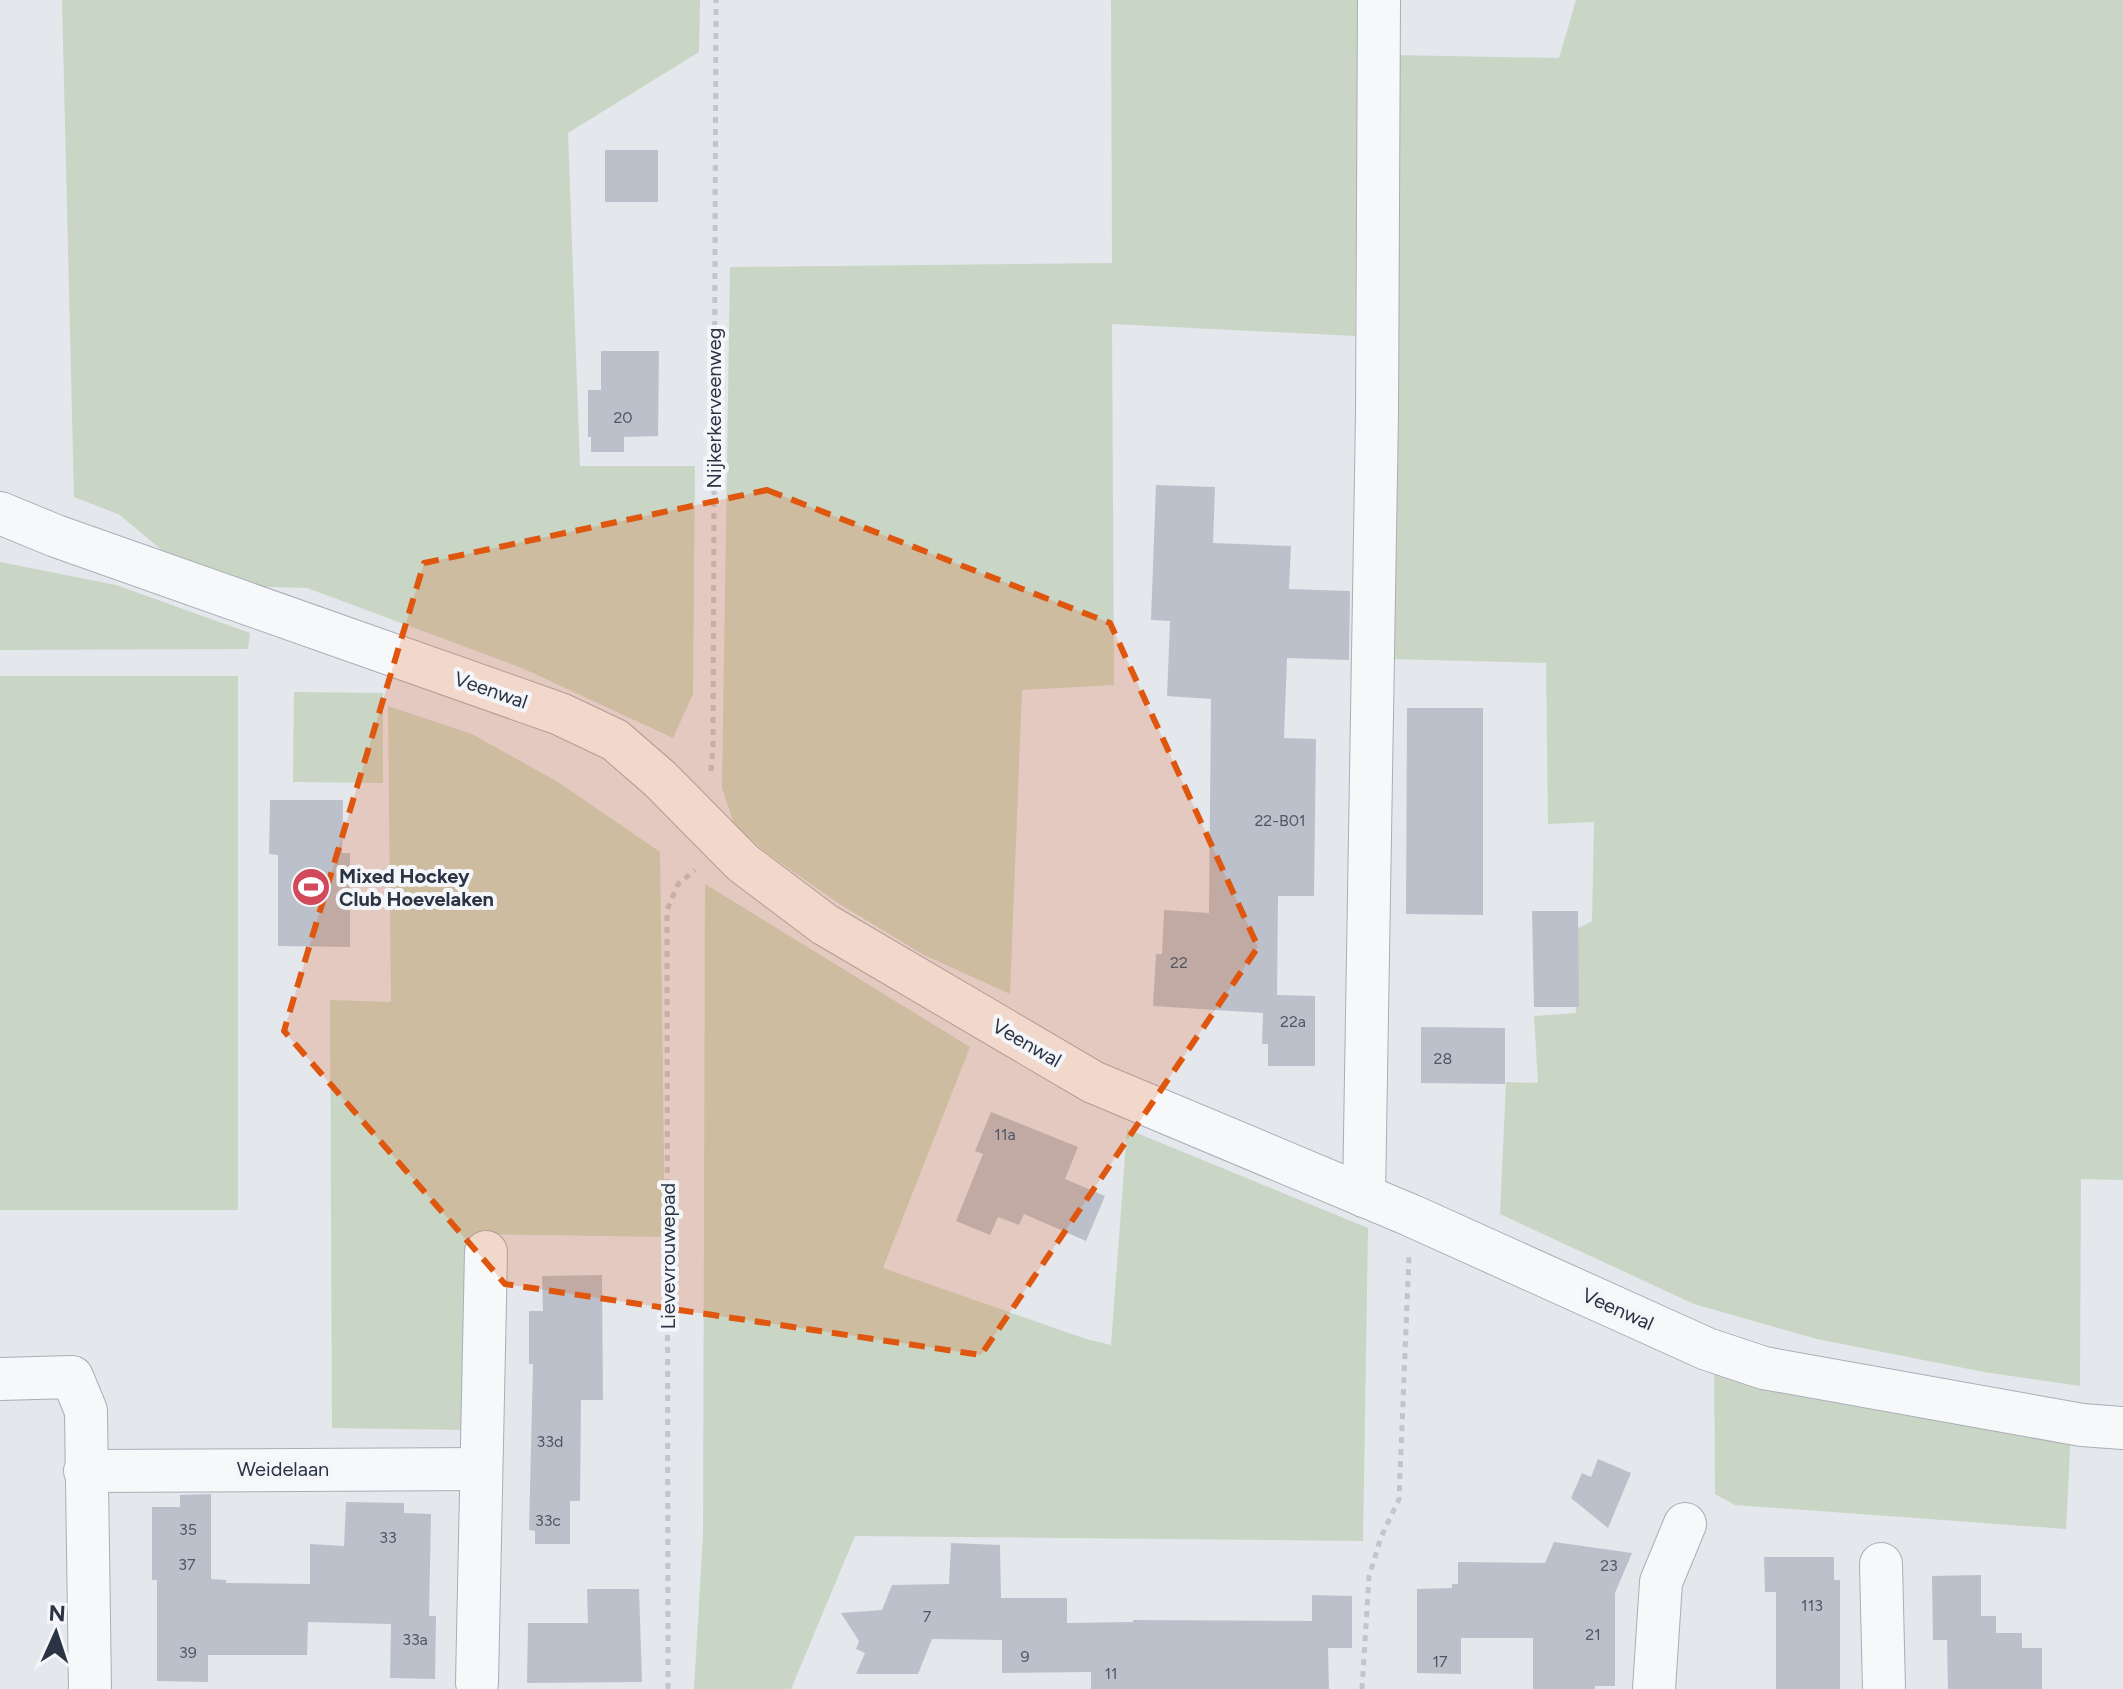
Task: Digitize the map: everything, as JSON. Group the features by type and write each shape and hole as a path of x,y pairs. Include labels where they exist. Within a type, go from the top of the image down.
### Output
{"street":[{"path":"1364,1196 1377,414 1379,0"},
{"name":"Veenwal","path":"0,513 56,536 560,714 615,740 724,846 824,924 1093,1082 1410,1215 1707,1349 1764,1368 2082,1425 2123,1428"},
{"path":"477,1683 486,1252"},
{"path":"0,1379 72,1377 86,1411 90,1689"},
{"name":"Weidelaan","path":"85,1471 481,1469"},
{"path":"1654,1689 1661,1582 1685,1524"},
{"path":"1881,1564 1884,1689"}],"path":[{"name":"Nijkerkerveenweg","path":"692,812 710,775 713,745 716,0"},
{"name":"Lievevrouwepad","path":"668,1689 667,910 678,884 724,846"},
{"path":"1362,1689 1369,1577 1381,1537 1399,1499 1410,1215"}],"highlighted area":[{"path":"767,490 1110,623 1258,947 981,1355 505,1284 284,1031 424,563"}],"green space":[{"path":"62,0 700,0 699,52 568,133 580,466 695,466 693,694 673,738 522,668 307,588 203,585 120,515 74,497"},
{"path":"1111,0 1359,0 1355,336 1112,324 1114,685 1022,690 1010,994 922,954 835,901 764,851 734,824 722,788 730,267 1112,263"},
{"path":"1576,0 2123,0 2123,1180 2081,1179 2080,1386 1984,1372 1817,1339 1694,1304 1500,1214 1506,1082 1538,1083 1534,1016 1576,1013 1571,932 1592,921 1594,822 1548,824 1546,663 1391,659 1392,55 1559,58"},
{"path":"0,562 116,585 250,633 248,649 0,650"},
{"path":"0,676 238,676 238,1210 0,1210"},
{"path":"294,692 383,693 383,783 293,782"},
{"path":"388,706 472,734 558,782 660,852 665,1237 473,1234 468,1430 332,1428 330,1000 391,1002"},
{"path":"705,884 970,1047 883,1268 1111,1345 1127,1129 1368,1228 1363,1541 855,1536 791,1689 694,1689 703,1535"},
{"path":"1714,1358 2071,1431 2066,1529 1735,1505 1715,1494"}],"building":[{"path":"605,150 658,150 658,202 605,202"},
{"path":"601,351 659,351 658,436 624,437 624,452 591,452 588,390 601,390"},
{"path":"1156,485 1215,487 1213,543 1291,546 1289,589 1350,591 1349,660 1287,658 1284,738 1316,739 1314,896 1278,896 1277,995 1315,996 1315,1066 1268,1066 1268,1044 1262,1044 1263,1013 1153,1006 1156,954 1162,954 1164,910 1209,913 1211,699 1167,696 1170,621 1151,620"},
{"path":"1407,708 1483,708 1483,915 1406,914"},
{"path":"270,800 343,800 342,853 350,853 350,947 278,946 278,855 269,854"},
{"path":"1532,911 1578,911 1579,1007 1534,1007"},
{"path":"1421,1027 1505,1028 1505,1084 1421,1083"},
{"path":"991,1112 1078,1147 1065,1179 1105,1196 1086,1241 1024,1214 1019,1225 998,1217 990,1235 956,1221 983,1154 975,1151"},
{"path":"602,1275 603,1400 581,1400 580,1501 570,1501 570,1544 535,1544 535,1531 529,1530 533,1364 529,1364 529,1311 543,1311 542,1276"},
{"path":"1598,1459 1631,1473 1608,1528 1571,1498 1582,1473 1591,1477"},
{"path":"211,1494 211,1579 226,1580 226,1583 310,1584 310,1544 344,1546 346,1502 404,1503 404,1513 431,1514 429,1616 436,1616 435,1679 390,1678 391,1624 308,1622 307,1655 208,1655 208,1682 157,1681 157,1580 152,1580 152,1507 180,1507 180,1495"},
{"path":"1554,1542 1632,1553 1615,1593 1615,1686 1533,1689 1533,1638 1461,1638 1461,1674 1417,1673 1417,1589 1452,1588 1452,1584 1458,1584 1458,1562 1545,1563"},
{"path":"951,1543 1000,1545 1001,1598 1067,1598 1067,1623 1133,1620 1312,1621 1312,1595 1352,1596 1352,1648 1328,1648 1329,1689 1091,1689 1091,1672 1002,1673 1002,1640 932,1639 918,1674 856,1674 865,1653 856,1649 859,1641 841,1613 882,1610 892,1585 949,1584"},
{"path":"1764,1557 1834,1557 1834,1580 1840,1580 1840,1689 1776,1689 1776,1592 1765,1592"},
{"path":"1981,1575 1981,1616 1996,1616 1996,1633 2022,1633 2022,1648 2042,1648 2042,1689 1948,1689 1947,1640 1933,1640 1932,1576"},
{"path":"587,1589 639,1589 642,1682 527,1683 528,1623 588,1623"}],"place":[{"name":"Mixed Hockey Club Hoevelaken","path":"311,887"}]}
